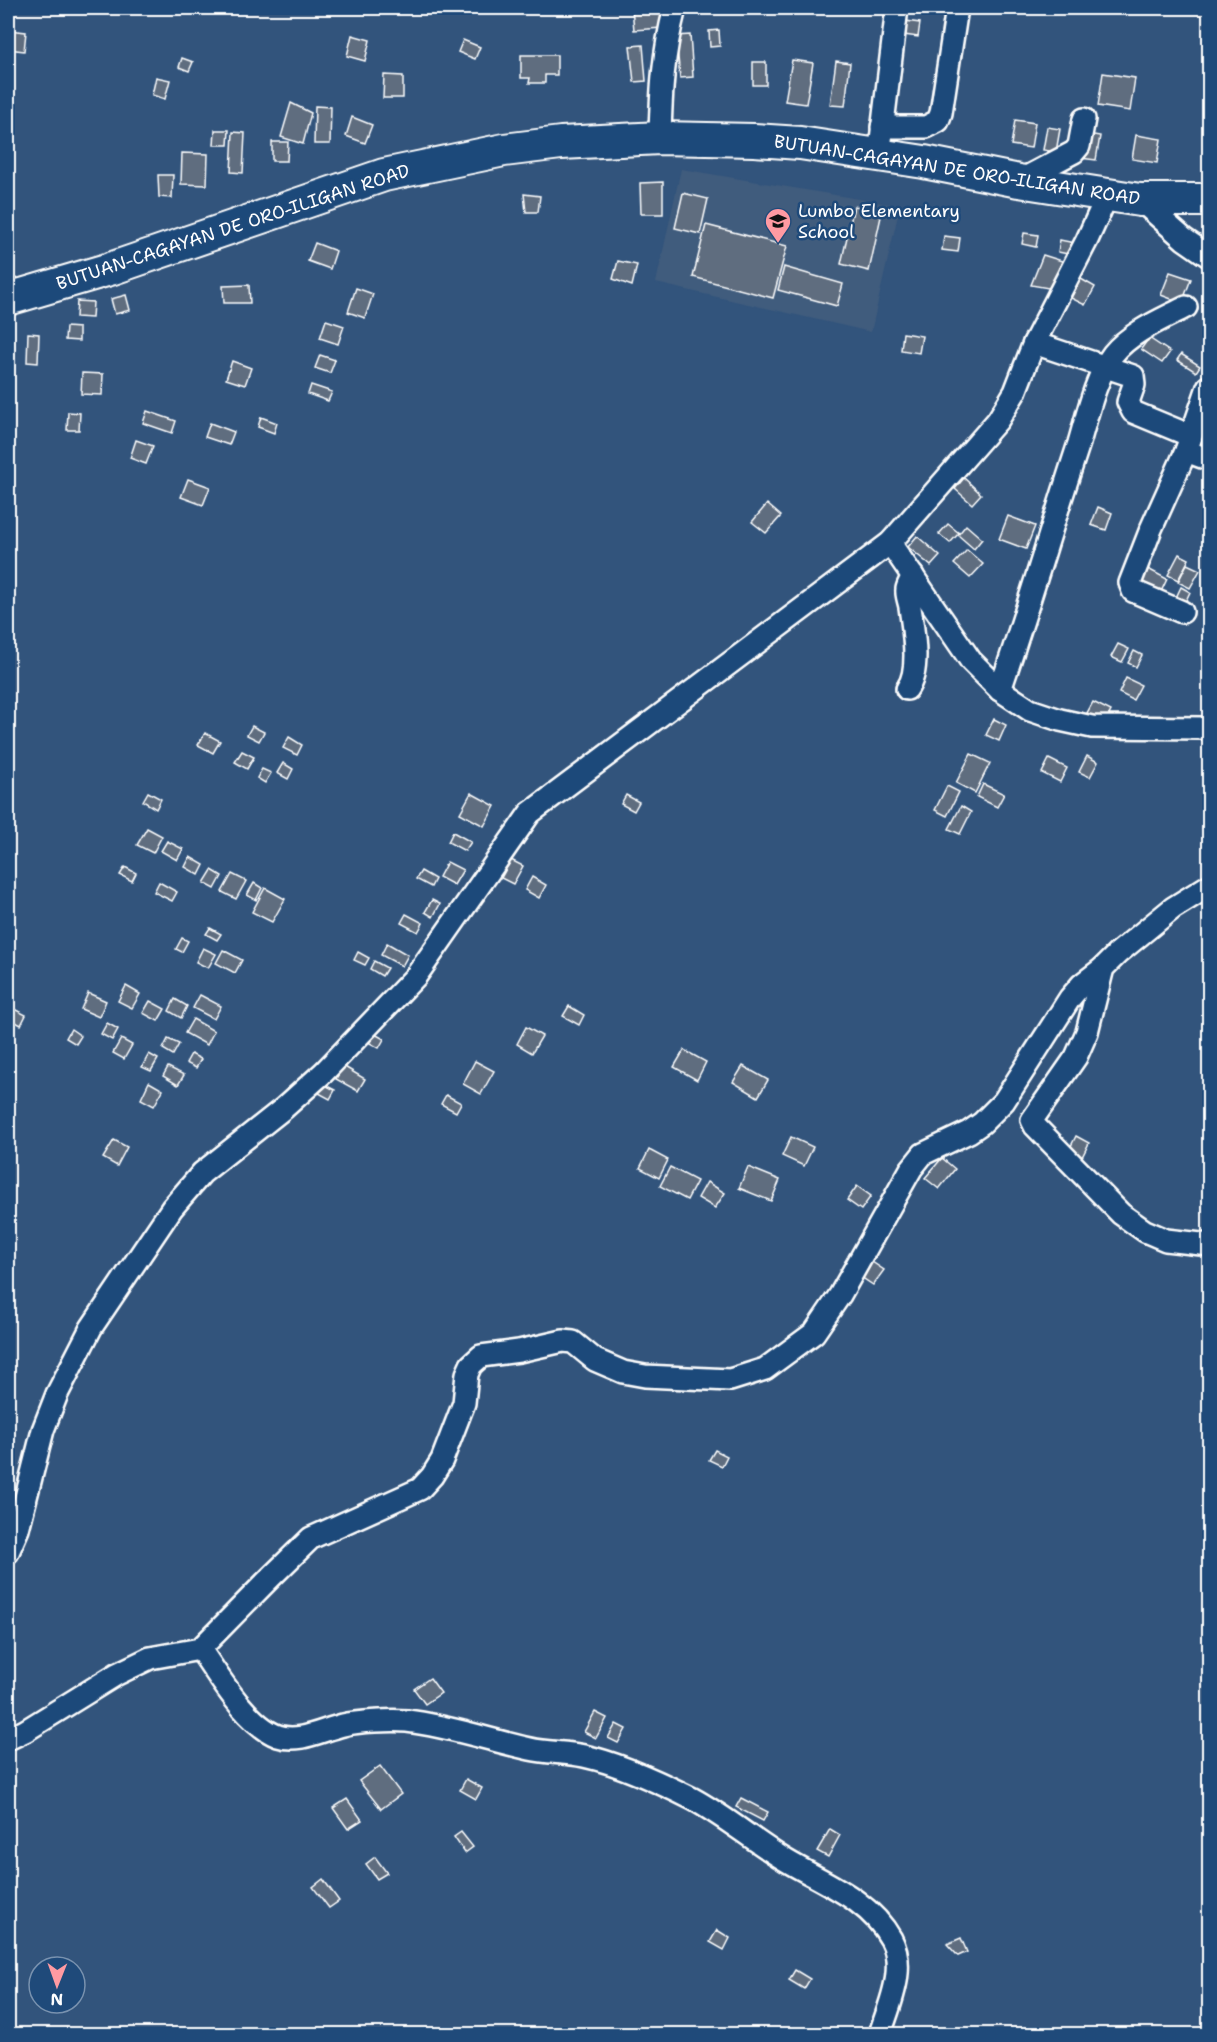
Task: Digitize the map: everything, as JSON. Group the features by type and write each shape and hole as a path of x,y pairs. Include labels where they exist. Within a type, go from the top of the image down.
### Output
{"highway":[{"name":"BUTUAN-CAGAYAN DE ORO-ILIGAN ROAD","path":"8,299 110,269 384,175 504,150 561,143 660,138 800,143 880,141 924,162 1019,181 1140,200 1209,200"}],"street":[{"path":"660,138 661,77 666,41 675,8"},
{"path":"897,8 880,141 938,122 957,8"},
{"path":"1019,181 1074,152 1079,146 1084,119"},
{"path":"8,1552 18,1529 43,1430 57,1394 91,1329 172,1208 202,1173 284,1108 324,1072 417,976 530,813 890,543 998,420 1015,392 1034,343 1107,196"},
{"path":"1140,200 1184,239 1209,257"},
{"path":"1000,690 1033,594 1073,461 1106,366 1112,356 1127,341 1153,324 1185,308"},
{"path":"1034,343 1106,366 1134,379 1128,402 1133,412 1188,443 1209,460"},
{"path":"1182,612 1133,591 1130,583 1188,443 1208,387"},
{"path":"890,543 971,661 1000,690 1030,710 1092,727 1208,728"},
{"path":"907,689 912,682 914,672 913,635 907,594 907,587 913,576"},
{"path":"8,1739 128,1668 150,1658 200,1649 311,1538 420,1489 442,1460 464,1403 467,1374 471,1365 481,1356 563,1341 573,1342 595,1359 623,1372 672,1379 730,1380 765,1369 791,1351 814,1333 840,1294 911,1169 923,1155 982,1123 1004,1101 1070,998 1082,984 1173,908 1209,885"},
{"path":"1103,968 1087,1032 1076,1057 1034,1116 1033,1123 1121,1214 1145,1232 1166,1240 1209,1245"},
{"path":"200,1649 228,1690 256,1721 276,1735 291,1739 304,1737 345,1724 403,1721 434,1725 533,1750 581,1755 608,1761 693,1800 787,1861 850,1895 874,1916 891,1939 898,1964 894,1989 880,2034"}],"shaded area":[{"name":"Lumbo Elementary School","path":"681,169 900,206 871,332 656,283"}],"building":[{"path":"632,8 660,8 662,28 634,30"},
{"path":"898,20 920,23 918,37 897,34"},
{"path":"8,30 26,32 24,51 8,49"},
{"path":"719,30 720,46 710,47 709,31"},
{"path":"352,35 370,40 365,61 347,56"},
{"path":"690,35 693,77 680,78 676,36"},
{"path":"463,40 480,47 475,59 458,52"},
{"path":"643,45 646,81 634,82 630,46"},
{"path":"521,55 557,55 557,75 545,75 545,83 529,83 530,78 521,78"},
{"path":"182,58 193,62 189,71 179,67"},
{"path":"792,60 813,63 806,104 785,101"},
{"path":"836,61 850,63 845,106 830,105"},
{"path":"753,62 766,62 766,85 753,85"},
{"path":"1103,73 1135,78 1130,111 1098,106"},
{"path":"384,75 403,76 403,98 383,98"},
{"path":"156,77 170,80 165,99 152,95"},
{"path":"291,103 311,113 303,144 281,137"},
{"path":"315,106 331,107 330,144 314,144"},
{"path":"352,117 372,125 365,143 346,136"},
{"path":"1015,120 1035,123 1031,148 1011,145"},
{"path":"1047,127 1060,129 1056,152 1043,150"},
{"path":"215,130 229,130 228,145 214,145"},
{"path":"233,132 245,133 243,173 231,172"},
{"path":"1076,132 1100,136 1096,160 1072,157"},
{"path":"1136,135 1161,139 1157,163 1132,159"},
{"path":"272,142 288,142 287,161 272,161"},
{"path":"182,153 208,154 207,185 181,184"},
{"path":"158,175 173,175 172,198 159,197"},
{"path":"663,182 663,214 641,214 640,183"},
{"path":"683,193 708,199 700,234 675,228"},
{"path":"524,194 540,196 538,212 526,212"},
{"path":"854,206 882,212 869,271 841,264"},
{"path":"706,225 787,246 773,298 693,277"},
{"path":"1024,233 1038,235 1036,247 1022,244"},
{"path":"944,236 960,238 958,252 942,250"},
{"path":"1060,240 1075,243 1073,255 1058,252"},
{"path":"315,243 336,251 330,269 308,261"},
{"path":"1043,255 1062,261 1054,289 1031,285"},
{"path":"618,261 637,265 632,286 613,279"},
{"path":"784,267 843,284 837,306 778,290"},
{"path":"1170,272 1191,279 1182,303 1161,295"},
{"path":"1081,279 1095,287 1085,305 1071,298"},
{"path":"249,285 250,303 224,303 223,286"},
{"path":"356,288 373,294 365,318 348,312"},
{"path":"126,295 130,310 115,314 111,299"},
{"path":"77,301 93,302 92,318 76,317"},
{"path":"326,320 344,326 338,344 320,338"},
{"path":"66,327 79,328 79,341 65,340"},
{"path":"28,333 39,334 38,363 27,362"},
{"path":"903,333 922,336 919,353 901,350"},
{"path":"1149,338 1170,352 1162,363 1141,349"},
{"path":"1181,354 1200,366 1196,372 1177,360"},
{"path":"320,355 335,360 330,373 315,368"},
{"path":"232,361 251,368 245,385 226,379"},
{"path":"82,373 103,374 102,395 81,394"},
{"path":"311,385 332,392 328,401 308,394"},
{"path":"147,411 176,421 172,433 143,423"},
{"path":"68,412 80,413 79,430 67,430"},
{"path":"261,417 277,423 274,433 258,427"},
{"path":"210,423 234,432 229,445 205,437"},
{"path":"136,440 153,446 146,464 130,458"},
{"path":"964,478 981,494 972,504 955,489"},
{"path":"188,479 210,487 203,505 181,497"},
{"path":"767,504 781,516 766,533 752,522"},
{"path":"1098,507 1112,513 1106,530 1091,525"},
{"path":"1008,516 1035,526 1026,549 999,539"},
{"path":"948,524 959,533 950,543 939,534"},
{"path":"966,525 982,539 974,549 958,535"},
{"path":"917,536 940,556 931,566 908,547"},
{"path":"967,550 983,564 970,578 954,564"},
{"path":"1179,554 1189,559 1178,580 1168,575"},
{"path":"1187,564 1200,570 1190,588 1178,582"},
{"path":"1148,569 1167,579 1159,596 1139,586"},
{"path":"1181,587 1190,592 1181,611 1172,606"},
{"path":"1118,644 1129,649 1122,662 1111,657"},
{"path":"1134,651 1142,655 1136,667 1128,663"},
{"path":"1126,678 1141,685 1133,700 1119,693"},
{"path":"1093,702 1111,711 1105,722 1087,713"},
{"path":"994,719 1006,725 999,741 986,735"},
{"path":"252,726 264,732 259,741 247,735"},
{"path":"205,733 220,741 213,753 198,745"},
{"path":"289,737 302,745 297,755 283,748"},
{"path":"242,751 254,757 247,769 235,762"},
{"path":"971,754 990,763 975,793 956,783"},
{"path":"1087,756 1098,762 1090,777 1079,772"},
{"path":"1049,759 1067,768 1060,782 1042,773"},
{"path":"283,763 293,769 288,779 277,773"},
{"path":"262,769 271,773 265,783 257,778"},
{"path":"983,784 1004,794 997,807 977,797"},
{"path":"947,786 959,792 947,816 935,810"},
{"path":"148,792 161,799 156,809 143,801"},
{"path":"471,793 495,806 484,826 460,813"},
{"path":"626,795 639,802 634,811 621,804"},
{"path":"961,806 971,812 960,834 949,829"},
{"path":"147,828 162,836 153,853 137,845"},
{"path":"453,832 471,842 465,851 448,842"},
{"path":"167,841 183,849 177,860 161,851"},
{"path":"190,857 204,865 199,875 185,867"},
{"path":"511,860 523,866 513,884 501,878"},
{"path":"447,862 463,870 454,885 439,877"},
{"path":"125,867 136,873 132,881 120,875"},
{"path":"212,870 222,876 215,889 204,883"},
{"path":"421,871 435,879 431,887 416,879"},
{"path":"232,874 246,881 236,899 222,892"},
{"path":"532,877 546,885 539,898 525,890"},
{"path":"159,882 177,892 172,901 154,892"},
{"path":"254,883 262,888 256,900 247,895"},
{"path":"265,888 285,899 272,922 252,912"},
{"path":"432,900 440,904 433,917 425,912"},
{"path":"406,914 423,923 418,932 401,923"},
{"path":"210,928 221,934 217,940 206,934"},
{"path":"182,938 188,941 182,952 176,949"},
{"path":"387,943 408,955 402,966 381,955"},
{"path":"203,948 216,954 208,968 196,962"},
{"path":"223,950 242,960 235,973 216,963"},
{"path":"358,952 369,958 365,965 354,960"},
{"path":"374,961 387,968 382,976 370,969"},
{"path":"126,986 140,994 132,1008 118,1001"},
{"path":"88,993 106,1001 99,1017 81,1009"},
{"path":"200,995 221,1006 214,1019 193,1008"},
{"path":"175,999 187,1006 181,1018 169,1011"},
{"path":"150,1001 165,1009 158,1021 143,1013"},
{"path":"8,1006 26,1015 21,1025 8,1018"},
{"path":"569,1006 584,1015 579,1025 563,1016"},
{"path":"193,1019 214,1031 207,1045 185,1033"},
{"path":"107,1023 118,1029 112,1040 101,1034"},
{"path":"526,1027 542,1036 532,1053 517,1044"},
{"path":"71,1029 81,1036 76,1044 66,1038"},
{"path":"373,1033 384,1039 379,1048 368,1042"},
{"path":"121,1039 132,1045 124,1059 113,1053"},
{"path":"168,1039 179,1044 173,1055 163,1049"},
{"path":"684,1050 706,1062 697,1080 674,1067"},
{"path":"149,1054 158,1059 151,1071 142,1067"},
{"path":"191,1054 201,1059 196,1068 186,1063"},
{"path":"475,1061 494,1071 481,1094 463,1084"},
{"path":"343,1066 365,1079 358,1091 336,1079"},
{"path":"743,1066 768,1080 758,1097 733,1082"},
{"path":"168,1067 184,1075 178,1085 163,1076"},
{"path":"149,1082 163,1090 154,1106 141,1099"},
{"path":"321,1083 335,1090 330,1099 317,1092"},
{"path":"446,1095 461,1103 456,1112 441,1104"},
{"path":"1076,1136 1089,1143 1081,1159 1068,1152"},
{"path":"791,1137 813,1147 804,1166 782,1156"},
{"path":"114,1140 127,1147 117,1166 103,1158"},
{"path":"649,1150 668,1160 659,1178 640,1168"},
{"path":"942,1158 955,1169 939,1189 925,1178"},
{"path":"670,1167 697,1181 687,1200 660,1186"},
{"path":"748,1167 780,1180 771,1201 739,1188"},
{"path":"707,1182 725,1193 715,1208 698,1198"},
{"path":"857,1186 871,1196 861,1210 847,1200"},
{"path":"866,1258 884,1270 873,1285 855,1273"},
{"path":"715,1450 727,1456 722,1466 709,1460"},
{"path":"430,1678 441,1693 425,1704 414,1689"},
{"path":"595,1712 607,1718 596,1738 584,1732"},
{"path":"616,1724 626,1729 618,1743 608,1738"},
{"path":"380,1766 401,1794 381,1809 359,1781"},
{"path":"466,1779 482,1788 476,1799 460,1790"},
{"path":"741,1798 768,1812 763,1821 736,1807"},
{"path":"347,1799 362,1820 348,1829 333,1808"},
{"path":"830,1829 840,1835 828,1857 817,1851"},
{"path":"461,1832 473,1847 465,1853 454,1837"},
{"path":"375,1857 387,1873 377,1879 366,1864"},
{"path":"323,1879 339,1901 329,1908 313,1887"},
{"path":"717,1930 730,1938 724,1950 710,1942"},
{"path":"961,1938 967,1952 958,1956 947,1944"},
{"path":"795,1970 810,1979 804,1989 789,1980"}],"place":[{"name":"Lumbo Elementary School","path":"778,244"}]}
